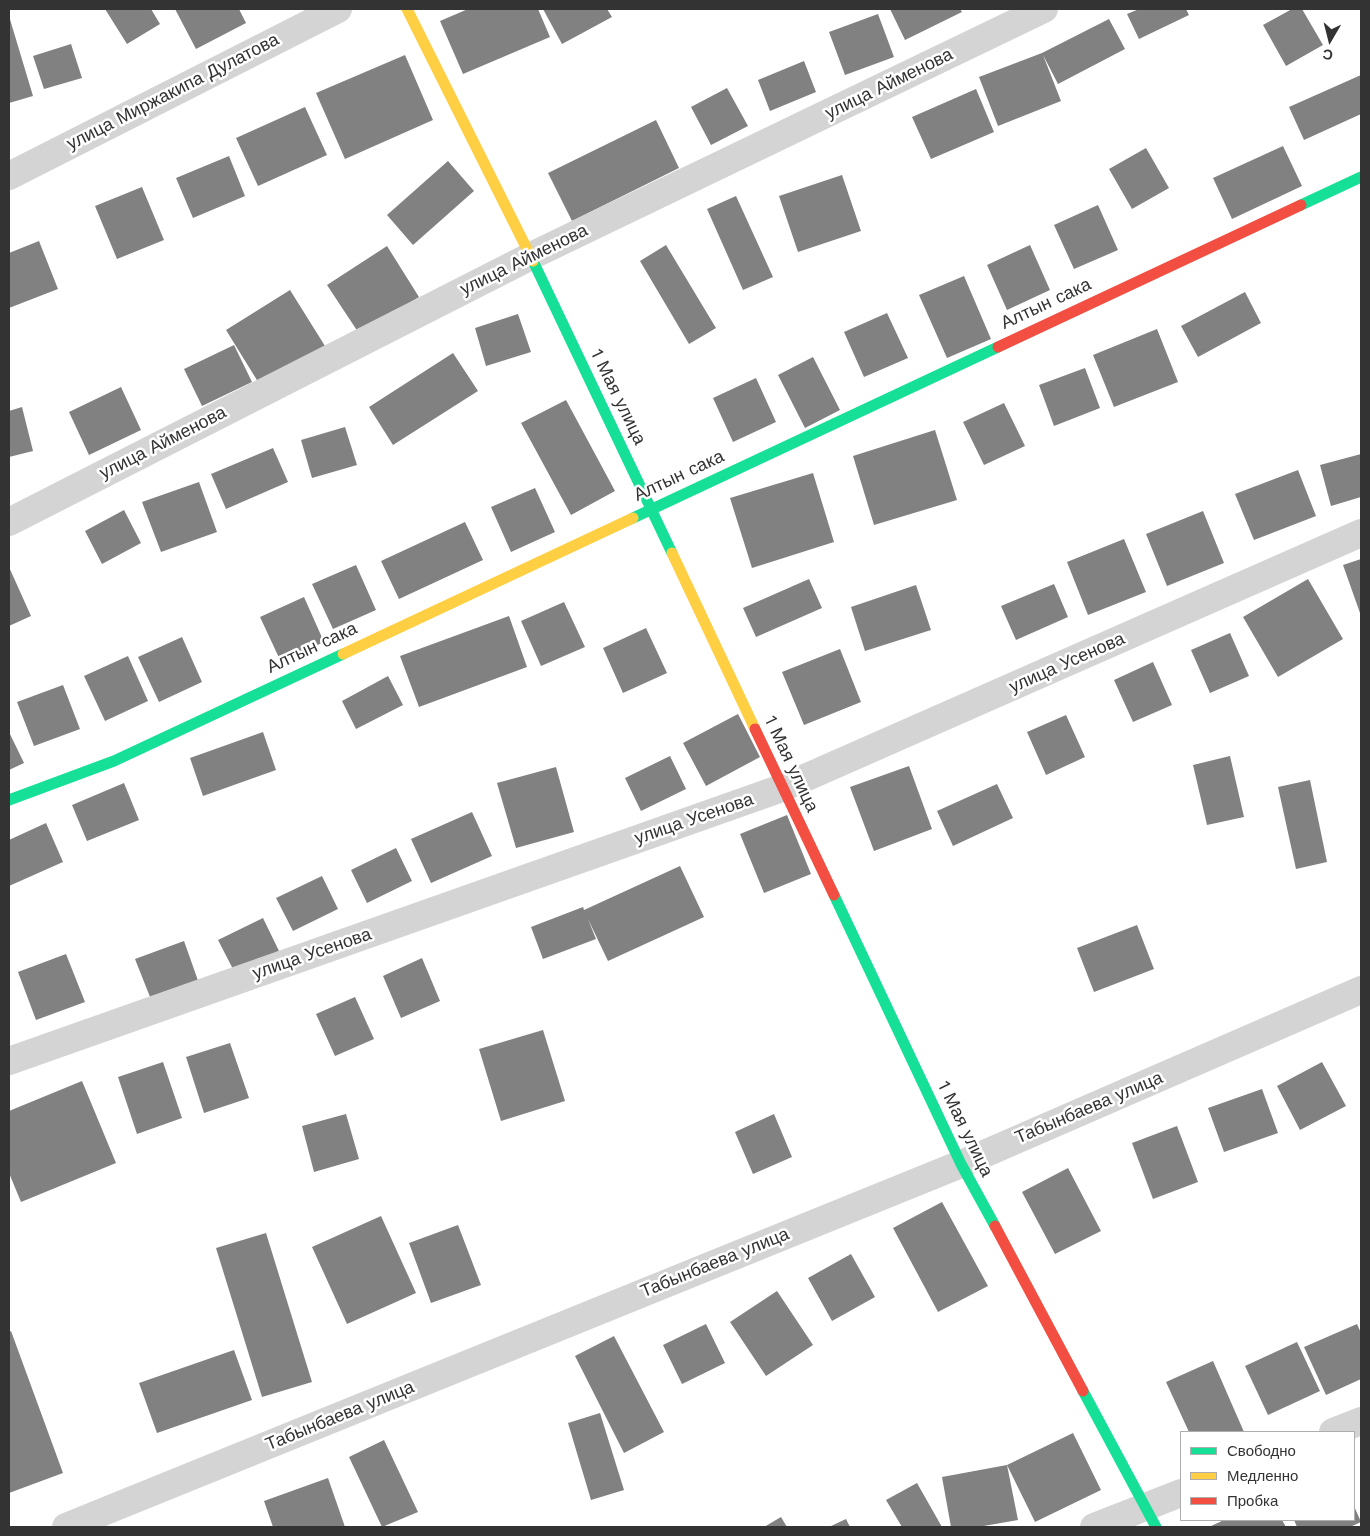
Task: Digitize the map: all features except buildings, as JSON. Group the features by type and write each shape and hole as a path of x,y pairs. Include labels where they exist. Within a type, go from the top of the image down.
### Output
{"street":[{"name":"улица Миржакипа Дулатова","path":"9,176 338,9"},
{"name":"1 Мая улица","path":"407,9 531,256 652,508 782,788 961,1164 1151,1517"},
{"name":"улица Айменова","path":"9,522 531,256 1044,9"},
{"name":"Алтын сака","path":"9,800 114,761 1361,176"},
{"name":"улица Усенова","path":"9,1061 782,788 1361,533"},
{"name":"Табынбаева улица","path":"66,1527 961,1164 1361,990"},
{"path":"1336,1431 1361,1421"},
{"path":"1094,1527 1151,1517 1180,1494"}],"traffic: fast":[{"path":"1301,205 1361,177"},
{"path":"533,261 672,553"},
{"path":"633,518 998,347"},
{"path":"9,800 114,761 343,654"},
{"path":"834,895 961,1164 995,1226"},
{"path":"1083,1391 1156,1527"}],"traffic: slow":[{"path":"407,9 533,261"},
{"path":"343,654 633,518"},
{"path":"672,553 755,729"}],"traffic: jam":[{"path":"998,347 1301,205"},
{"path":"755,729 834,895"},
{"path":"995,1226 1083,1391"}]}
